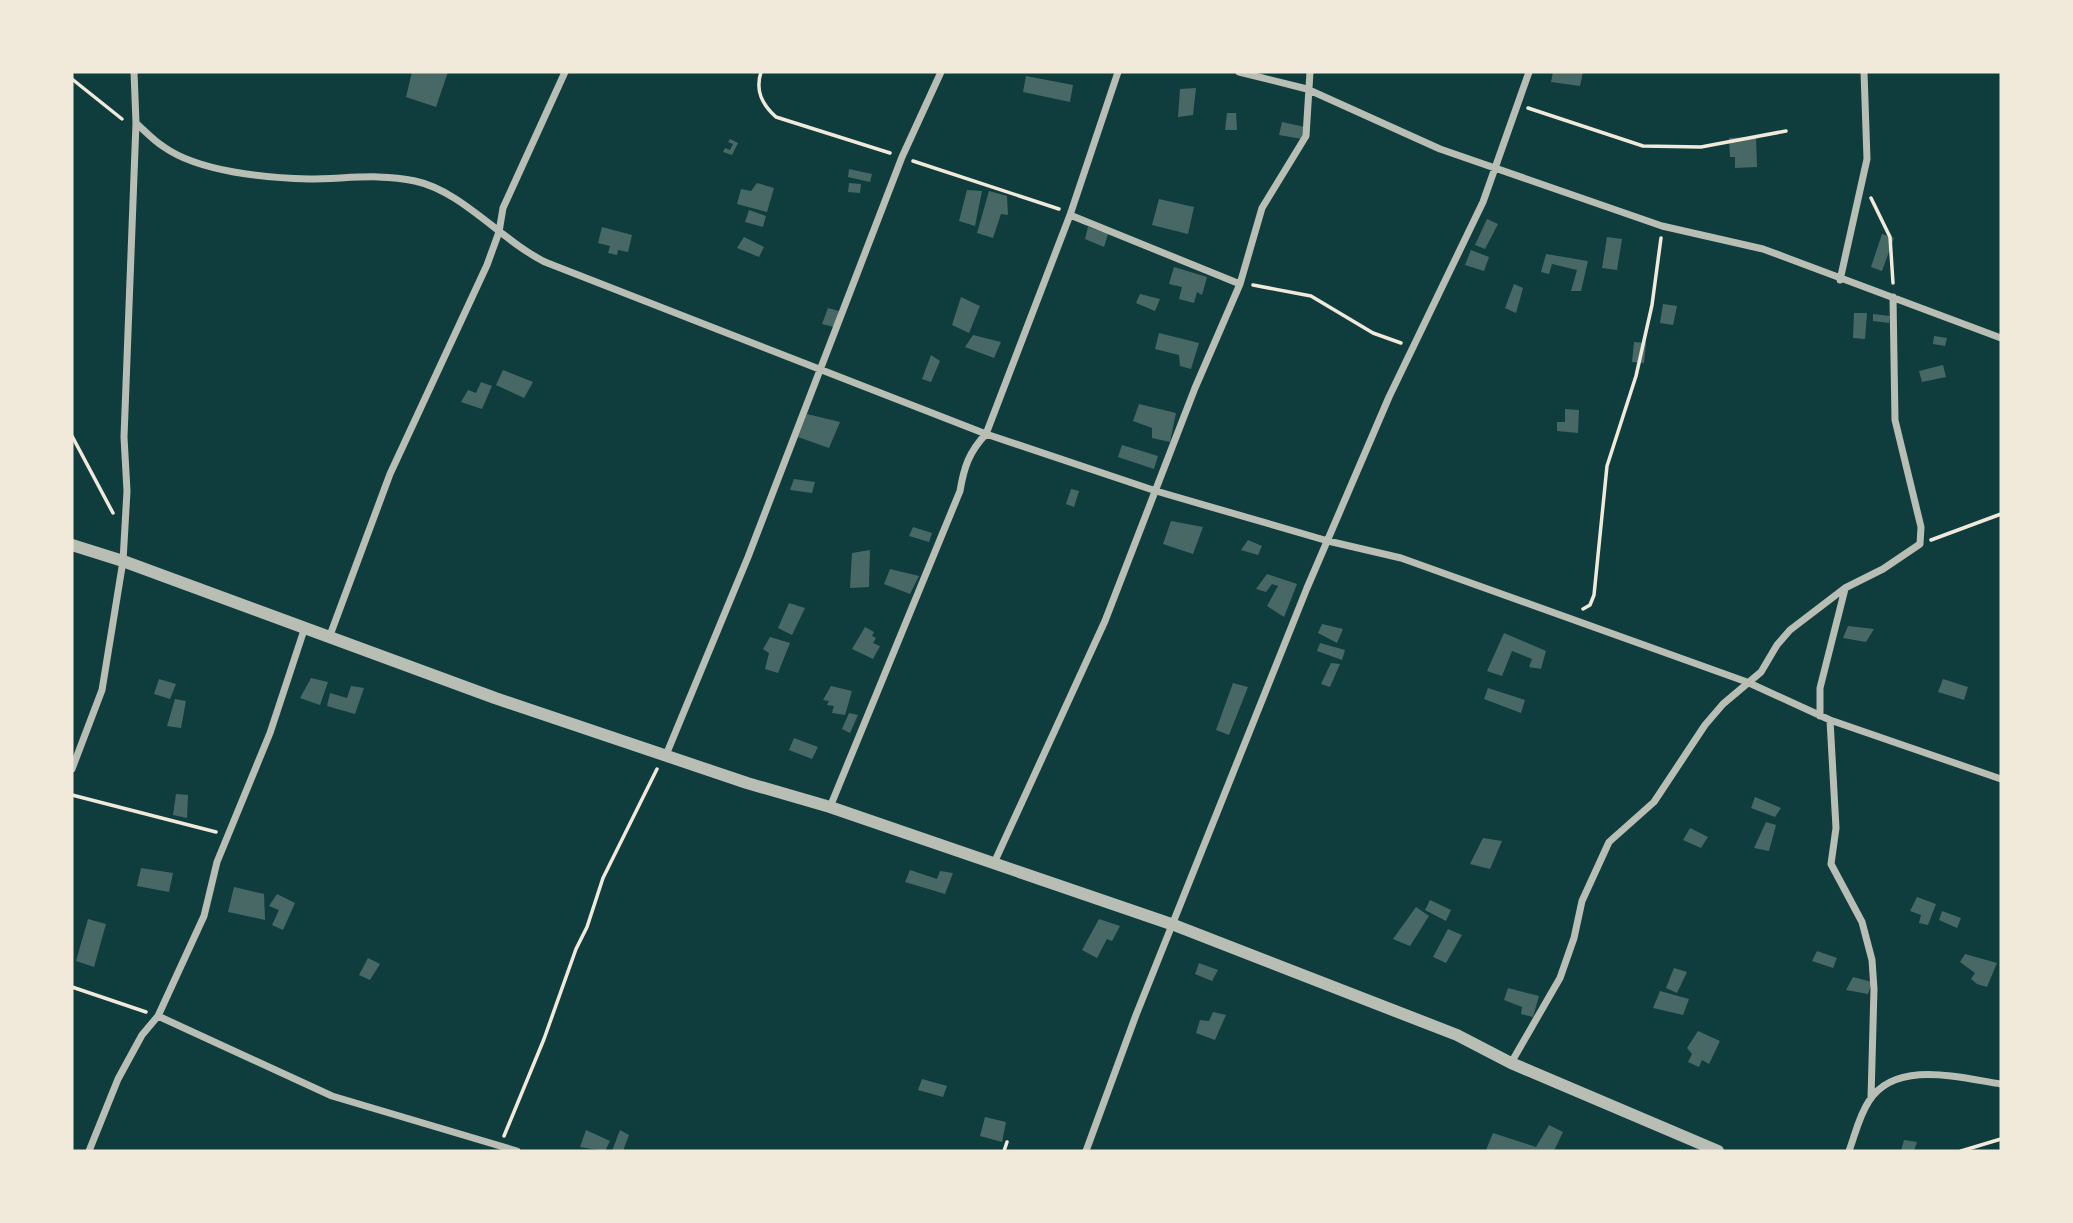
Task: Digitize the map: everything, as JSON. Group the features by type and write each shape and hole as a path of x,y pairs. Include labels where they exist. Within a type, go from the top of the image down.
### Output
{"street":[{"path":"72,769 107,670 123,561 127,491 125,388 136,123 134,72"},
{"path":"328,639 390,474 499,232 503,208 565,72"},
{"path":"665,755 748,557 902,157 941,72"},
{"path":"830,807 960,491 967,458 986,434 1071,213 1118,72"},
{"path":"1238,72 1307,89 1402,134 1662,226 1763,249 2001,338"},
{"path":"994,863 1105,621 1195,388 1240,284 1262,208 1306,136 1310,72"},
{"path":"1086,1151 1136,1014 1174,925 1307,588 1413,346 1478,214 1529,72"},
{"path":"1840,280 1868,151 1864,119 1864,72"},
{"path":"136,123 166,149 200,163 249,174 415,181 440,189 545,262 986,434 1156,492 1328,541 1401,558 1747,682 1830,720 2001,779"},
{"path":"1071,213 1240,284"},
{"path":"1511,1063 1560,978 1574,938 1582,901 1602,851 1654,802 1705,725 1747,682 1761,672 1777,645 1790,630 1845,588 1883,569 1920,544 1921,527 1895,420 1893,297"},
{"path":"72,545 123,561 328,639 1174,925 1448,1031 1511,1063 1718,1151"},
{"path":"1820,716 1820,688 1845,588"},
{"path":"89,1151 118,1079 142,1035 158,1016 204,916 217,862 270,733 304,630"},
{"path":"1830,720 1836,828 1831,864 1862,922 1872,960 1874,989 1871,1098 1849,1151"},
{"path":"158,1016 332,1096 517,1151"},
{"path":"1871,1098 1895,1079 1908,1075 2001,1084"}],"path":[{"path":"761,72 758,80 763,105 776,117 1071,213"},
{"path":"72,79 110,107 135,132"},
{"path":"1516,104 1643,146 1700,147 1786,131"},
{"path":"1863,180 1891,237 1893,297"},
{"path":"1568,617 1590,605 1594,595 1607,466 1636,376 1652,305 1662,226"},
{"path":"1240,284 1287,289 1311,296 1373,333 1413,346"},
{"path":"72,436 124,537"},
{"path":"1920,544 2001,514"},
{"path":"500,1146 544,1039 603,878 665,755"},
{"path":"72,796 229,836"},
{"path":"72,987 158,1016"},
{"path":"1961,1151 2001,1139"},
{"path":"1004,1151 1007,1142"}],"building":[{"path":"412,72 448,72 436,107 406,97"},
{"path":"1553,72 1583,72 1580,86 1551,82"},
{"path":"1026,76 1073,85 1070,102 1023,92"},
{"path":"1196,88 1193,115 1178,117 1180,89"},
{"path":"1227,113 1236,113 1237,130 1225,130"},
{"path":"1282,122 1305,127 1302,139 1279,135"},
{"path":"1756,137 1757,167 1735,168 1735,157 1730,157 1729,138"},
{"path":"730,139 738,143 732,155 723,152 725,148 730,150 733,144 728,142"},
{"path":"849,169 872,174 870,182 848,177"},
{"path":"757,183 774,188 767,212 737,204 741,189 751,191"},
{"path":"849,183 861,184 860,193 848,192"},
{"path":"967,190 982,191 975,226 959,221"},
{"path":"989,191 1007,196 1008,215 1001,214 993,238 977,233"},
{"path":"1159,199 1194,207 1188,234 1152,225"},
{"path":"749,210 766,216 763,227 745,222"},
{"path":"1487,219 1498,224 1485,249 1475,245"},
{"path":"602,227 632,235 628,252 618,250 617,255 608,253 610,246 598,243"},
{"path":"1088,227 1108,234 1104,247 1085,239"},
{"path":"1882,234 1894,238 1882,271 1871,267"},
{"path":"744,237 764,247 759,257 737,248"},
{"path":"1607,237 1622,239 1617,270 1602,268"},
{"path":"1471,250 1489,257 1484,271 1465,265"},
{"path":"1546,254 1588,261 1581,291 1571,291 1577,270 1552,264 1549,274 1541,272"},
{"path":"1174,267 1207,277 1202,295 1197,292 1194,303 1179,299 1182,287 1169,284"},
{"path":"1514,284 1523,288 1516,313 1505,308"},
{"path":"1140,294 1160,299 1155,311 1136,303"},
{"path":"961,297 980,306 969,333 952,325"},
{"path":"1663,304 1677,306 1673,325 1660,323"},
{"path":"828,308 839,311 834,327 822,324"},
{"path":"1854,313 1867,313 1865,339 1853,338"},
{"path":"1873,314 1890,316 1889,323 1873,321"},
{"path":"1159,333 1199,343 1191,369 1180,366 1179,355 1155,349"},
{"path":"973,335 1001,342 994,358 965,347"},
{"path":"1934,336 1947,338 1945,346 1933,344"},
{"path":"1634,342 1646,343 1644,363 1632,362"},
{"path":"931,355 940,361 931,382 922,379"},
{"path":"1943,365 1946,377 1922,382 1919,371"},
{"path":"503,370 533,382 524,398 496,385"},
{"path":"481,382 492,386 482,409 461,402 468,390 476,393"},
{"path":"1139,404 1176,413 1170,442 1152,438 1152,428 1133,421"},
{"path":"1565,409 1579,410 1578,433 1557,431 1557,422 1565,422"},
{"path":"807,414 840,422 829,448 798,437"},
{"path":"1122,445 1158,456 1154,469 1118,457"},
{"path":"794,479 815,482 812,493 790,490"},
{"path":"1071,489 1079,491 1074,507 1066,504"},
{"path":"1171,521 1203,527 1193,554 1163,544"},
{"path":"913,527 932,533 929,542 909,536"},
{"path":"1248,540 1262,546 1258,555 1241,550"},
{"path":"870,550 869,587 850,588 852,553"},
{"path":"890,569 919,576 910,594 884,584"},
{"path":"1267,574 1297,584 1284,617 1267,606 1278,586 1272,584 1266,592 1256,589"},
{"path":"789,603 805,608 792,635 778,628"},
{"path":"1322,624 1343,629 1337,643 1318,633"},
{"path":"1848,626 1874,629 1866,642 1843,638"},
{"path":"865,627 874,632 872,636 876,638 873,643 880,646 873,659 852,649"},
{"path":"1504,633 1546,651 1541,669 1529,667 1532,659 1512,651 1502,676 1487,671"},
{"path":"770,637 790,643 778,673 765,669 769,653 763,649"},
{"path":"1320,643 1345,650 1342,660 1317,651"},
{"path":"1331,663 1340,664 1330,687 1321,684"},
{"path":"311,678 328,682 320,705 300,698"},
{"path":"159,679 176,684 170,699 154,694"},
{"path":"1943,679 1968,687 1964,700 1938,692"},
{"path":"1233,683 1248,687 1229,735 1216,730"},
{"path":"351,686 364,688 355,714 327,706 330,693 347,698"},
{"path":"831,686 852,691 845,715 832,713 834,706 827,705 829,701 823,700"},
{"path":"1488,688 1525,700 1521,713 1484,699"},
{"path":"175,699 186,701 181,728 167,726"},
{"path":"849,713 858,715 850,733 842,729"},
{"path":"794,738 818,747 812,759 789,750"},
{"path":"176,794 188,795 187,818 173,815"},
{"path":"1755,797 1781,808 1775,817 1751,808"},
{"path":"1766,822 1776,825 1769,851 1754,848"},
{"path":"1690,828 1708,837 1701,848 1683,840"},
{"path":"1483,838 1502,841 1490,869 1470,864"},
{"path":"141,868 173,873 169,892 137,886"},
{"path":"910,870 937,879 940,871 953,873 945,894 905,882"},
{"path":"234,887 264,894 265,920 228,912"},
{"path":"277,894 295,903 283,930 272,925 279,910 269,906"},
{"path":"1917,897 1936,904 1928,925 1919,923 1921,915 1910,911"},
{"path":"1430,900 1451,910 1446,921 1425,910"},
{"path":"1416,907 1429,916 1410,946 1393,939"},
{"path":"1942,911 1961,918 1957,928 1939,920"},
{"path":"88,919 106,924 94,967 76,961"},
{"path":"1099,919 1120,926 1112,941 1107,939 1097,958 1082,950"},
{"path":"1448,929 1462,935 1446,963 1433,957"},
{"path":"1817,951 1837,958 1833,968 1812,961"},
{"path":"1965,954 1997,963 1987,987 1971,979 1975,973 1960,962"},
{"path":"368,958 380,964 370,980 359,975"},
{"path":"1199,963 1218,970 1212,981 1195,974"},
{"path":"1674,968 1687,972 1677,993 1666,988"},
{"path":"1853,977 1872,982 1868,994 1846,990"},
{"path":"1508,988 1539,996 1533,1017 1521,1014 1522,1007 1504,1000"},
{"path":"1660,991 1689,999 1683,1015 1653,1008"},
{"path":"1213,1012 1226,1015 1215,1040 1196,1033 1200,1020 1209,1021"},
{"path":"1698,1031 1720,1041 1709,1064 1702,1060 1699,1067 1688,1062 1692,1054 1687,1048"},
{"path":"922,1079 947,1086 943,1097 918,1090"},
{"path":"985,1117 1006,1122 1002,1142 980,1136"},
{"path":"1549,1125 1563,1132 1554,1151 1486,1150 1493,1133 1536,1147"},
{"path":"586,1130 610,1141 605,1151 580,1147"},
{"path":"620,1130 629,1135 623,1151 612,1151"},
{"path":"1904,1140 1917,1142 1914,1151 1901,1151"}]}
